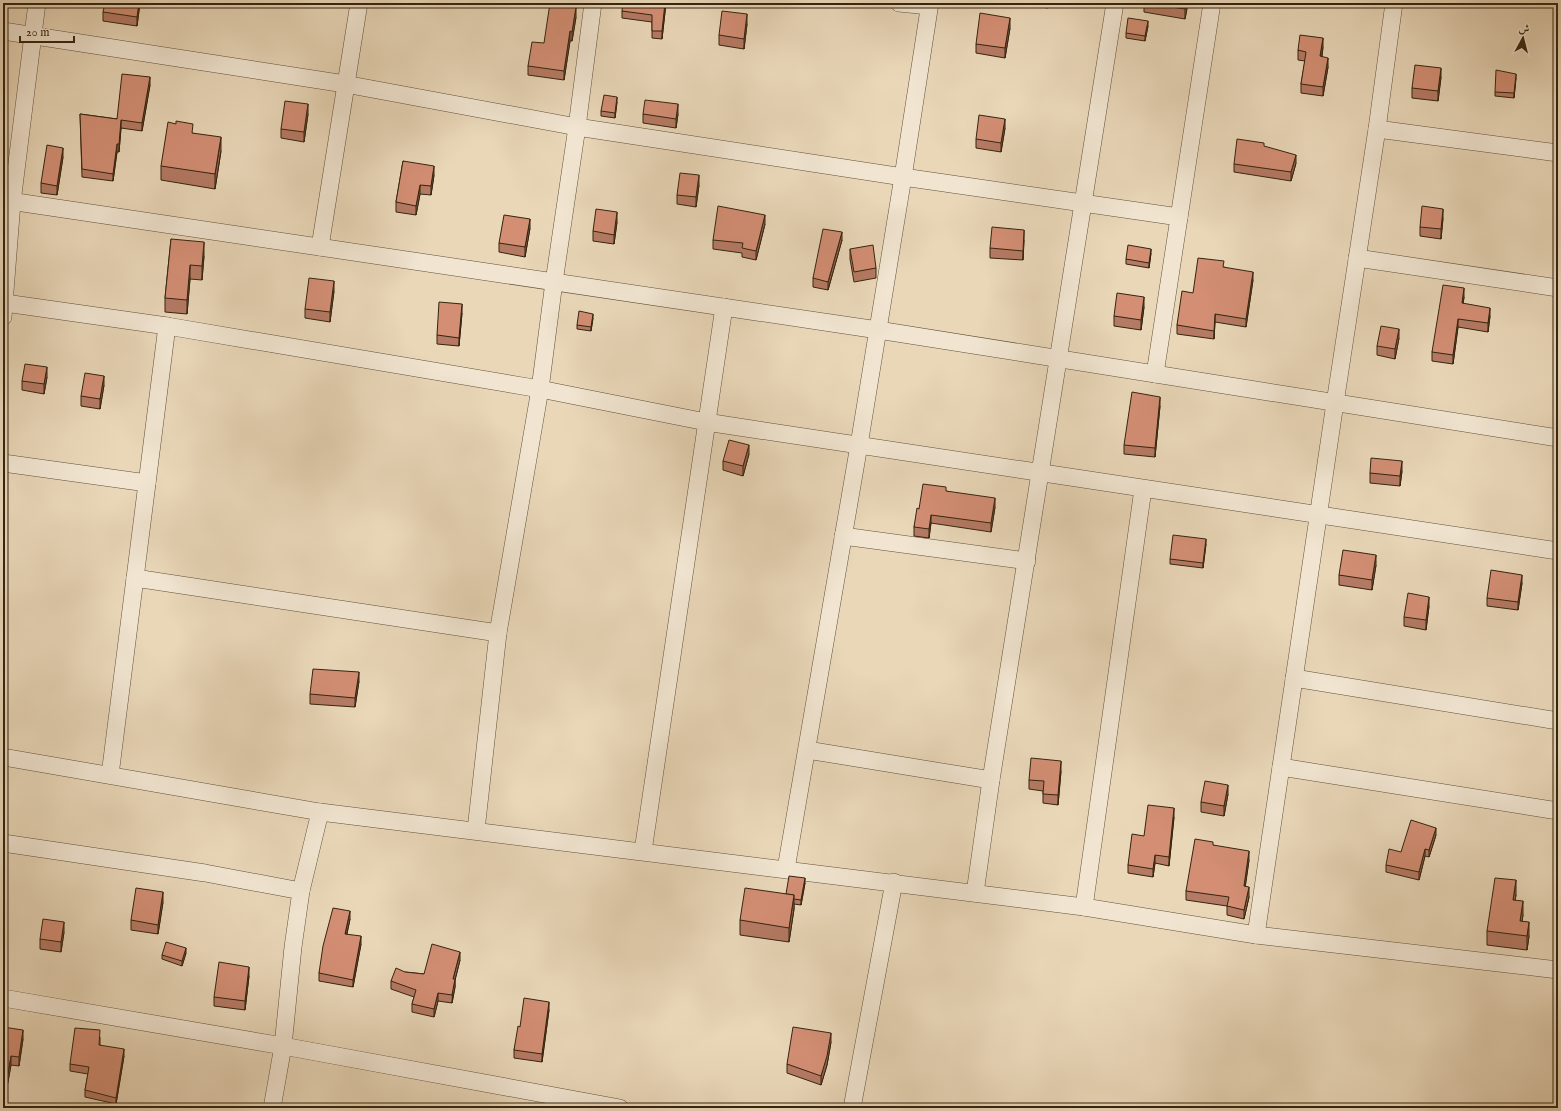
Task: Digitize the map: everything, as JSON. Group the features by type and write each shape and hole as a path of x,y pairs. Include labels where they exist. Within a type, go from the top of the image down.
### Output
{"street":[{"path":"37,3 8,201 4,310 167,326 540,389 706,422 1558,551"},
{"path":"320,248 359,3"},
{"path":"476,830 498,633 540,389 554,282 578,127 592,3"},
{"path":"786,869 859,445 930,5 899,3"},
{"path":"975,893 991,780 1115,3"},
{"path":"1155,374 1212,3"},
{"path":"1256,935 1335,402 1358,258 1394,3"},
{"path":"3,31 345,84 578,127 903,178 1179,217"},
{"path":"1377,129 1558,153"},
{"path":"8,201 878,330 1058,360 1558,438"},
{"path":"1358,258 1558,288"},
{"path":"643,851 724,308"},
{"path":"110,775 167,326"},
{"path":"3,463 147,483"},
{"path":"1084,907 1143,489"},
{"path":"843,536 1027,561"},
{"path":"135,578 498,633"},
{"path":"1294,678 1558,721"},
{"path":"807,750 991,780"},
{"path":"3,757 320,812 894,882 1084,907 1256,935 1558,970"},
{"path":"1281,766 1558,811"},
{"path":"272,1108 283,1046 293,947 301,891 320,812"},
{"path":"3,844 205,873 301,891"},
{"path":"852,1108 894,882"},
{"path":"3,998 283,1046 620,1108"}],"building":[{"path":"105,3 139,3 137,17 103,12"},
{"path":"550,3 576,7 572,32 570,31 564,71 528,66 532,42 544,43"},
{"path":"623,3 665,3 662,31 652,31 652,15 622,11"},
{"path":"1145,3 1186,3 1185,9"},
{"path":"722,11 747,14 744,39 719,35"},
{"path":"980,13 1010,18 1005,48 976,44"},
{"path":"1128,18 1148,21 1145,36 1126,33"},
{"path":"1300,35 1323,38 1320,56 1328,58 1323,87 1301,84 1306,52 1298,50"},
{"path":"1415,65 1441,68 1438,91 1412,88"},
{"path":"1496,70 1516,74 1514,93 1495,92"},
{"path":"122,74 150,77 142,123 121,120 119,144 117,144 113,174 82,169 80,114 117,119"},
{"path":"604,95 617,97 615,113 601,111"},
{"path":"645,100 678,104 676,119 643,114"},
{"path":"285,101 308,104 304,132 281,129"},
{"path":"979,115 1005,119 1001,143 976,139"},
{"path":"176,121 193,124 192,133 221,137 215,174 161,166 168,122 176,124"},
{"path":"1237,139 1264,143 1264,146 1296,155 1291,172 1234,164"},
{"path":"47,145 63,148 57,186 41,183"},
{"path":"403,161 434,166 431,186 420,185 416,206 396,202"},
{"path":"680,173 699,175 696,197 677,195"},
{"path":"718,206 765,215 756,251 742,248 743,243 713,240"},
{"path":"1422,206 1443,209 1441,229 1420,227"},
{"path":"596,209 617,212 614,235 593,231"},
{"path":"504,215 530,219 525,247 499,243"},
{"path":"992,227 1024,230 1023,251 990,248"},
{"path":"823,229 842,232 828,282 813,278"},
{"path":"171,239 204,242 202,266 190,265 187,300 165,298"},
{"path":"873,245 876,268 854,272 850,249"},
{"path":"1128,245 1151,249 1149,263 1126,259"},
{"path":"1198,258 1224,261 1223,267 1253,272 1246,319 1215,314 1214,331 1177,325 1182,291 1193,293"},
{"path":"309,278 334,281 330,312 305,309"},
{"path":"1443,285 1464,288 1462,303 1490,308 1488,323 1458,319 1453,355 1432,352"},
{"path":"1117,293 1144,297 1141,320 1114,316"},
{"path":"439,302 462,304 459,338 437,335"},
{"path":"579,311 593,314 591,327 577,325"},
{"path":"1381,326 1399,329 1395,349 1377,346"},
{"path":"25,364 47,367 44,384 22,381"},
{"path":"85,373 104,376 100,399 81,396"},
{"path":"1132,392 1160,397 1155,448 1124,445"},
{"path":"729,440 749,445 743,466 723,461"},
{"path":"1371,458 1402,461 1400,476 1370,473"},
{"path":"923,484 946,487 946,491 995,498 991,523 931,515 929,529 914,527 917,508 919,509"},
{"path":"1173,535 1206,539 1203,563 1170,559"},
{"path":"1343,550 1376,555 1372,580 1339,575"},
{"path":"1491,570 1522,575 1518,602 1487,598"},
{"path":"1408,593 1429,597 1426,620 1404,617"},
{"path":"313,669 359,672 355,698 310,694"},
{"path":"1031,758 1061,761 1058,795 1043,794 1044,781 1029,780"},
{"path":"1205,781 1228,785 1224,806 1201,802"},
{"path":"1148,805 1174,808 1169,857 1155,855 1153,869 1128,865 1132,834 1144,836"},
{"path":"1411,820 1436,828 1429,850 1425,849 1419,872 1386,865 1389,849 1401,852"},
{"path":"1195,839 1213,842 1213,845 1249,851 1244,886 1249,887 1244,910 1227,906 1229,897 1186,891"},
{"path":"789,876 805,878 801,900 794,899 794,895 786,894"},
{"path":"1495,878 1516,880 1513,900 1523,901 1520,921 1529,922 1527,936 1487,931"},
{"path":"136,888 163,892 158,925 131,920"},
{"path":"745,888 794,895 789,928 740,920"},
{"path":"333,908 350,911 345,934 361,936 353,980 319,973 323,946"},
{"path":"43,919 64,922 61,942 40,939"},
{"path":"166,942 186,948 182,961 162,955"},
{"path":"432,944 460,952 453,979 455,979 452,995 438,993 434,1009 412,1004 416,990 391,981 396,968 405,972 424,974"},
{"path":"219,962 249,967 245,1001 214,997"},
{"path":"524,998 549,1002 542,1054 514,1050 518,1026 520,1027"},
{"path":"3,1027 23,1030 19,1057 11,1056 5,1089 3,1089"},
{"path":"793,1027 831,1033 827,1056 821,1076 787,1064"},
{"path":"75,1028 100,1030 99,1045 124,1049 116,1098 85,1090 89,1067 70,1064"}]}
